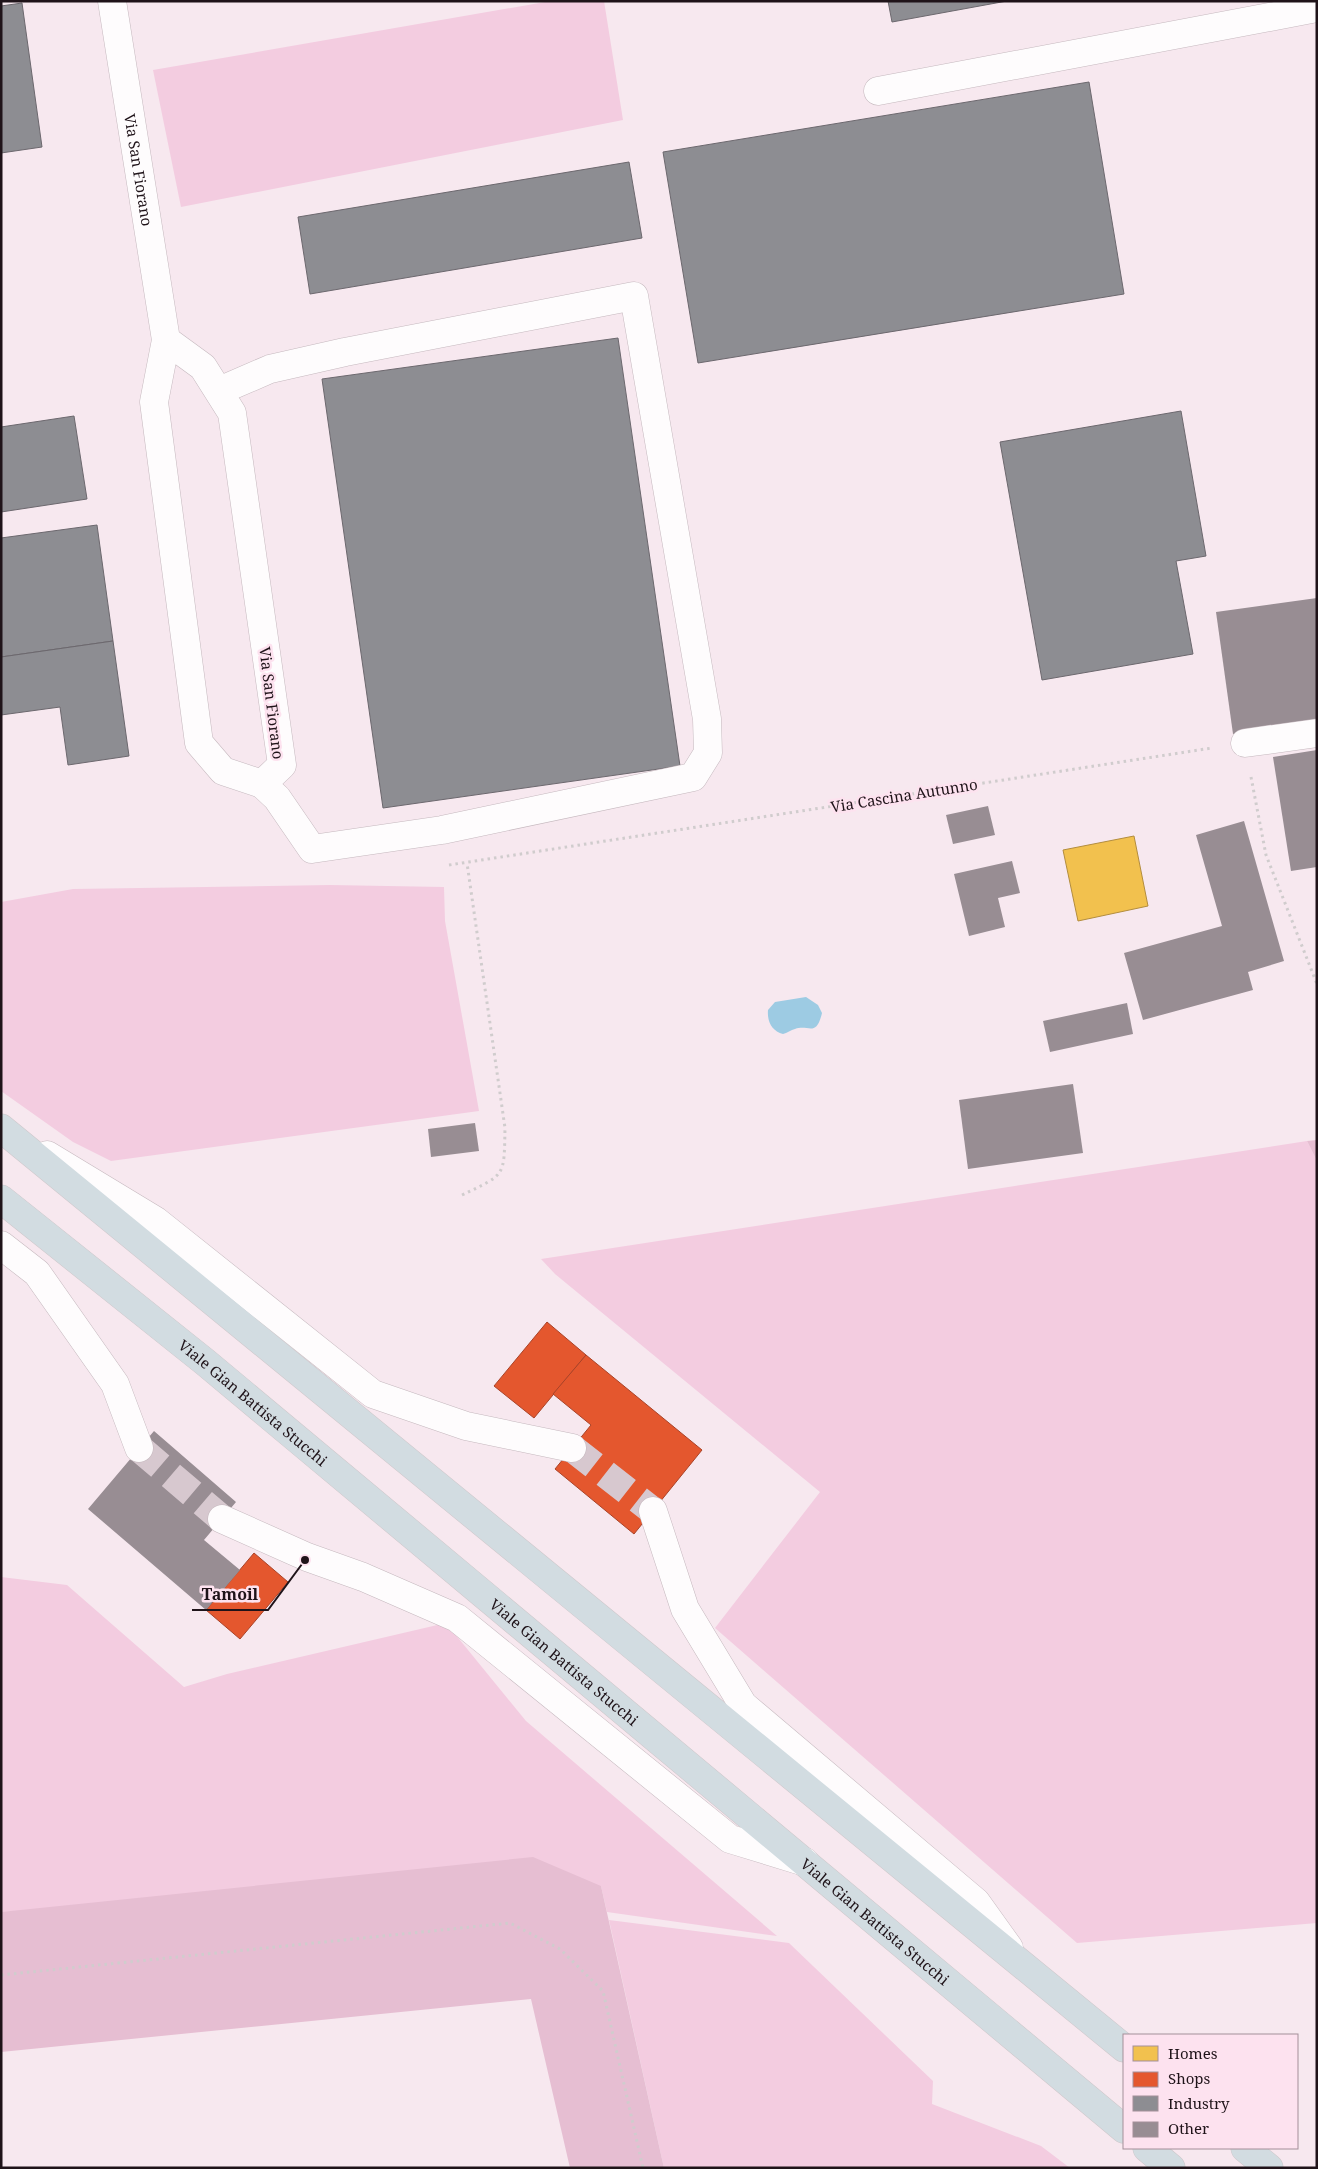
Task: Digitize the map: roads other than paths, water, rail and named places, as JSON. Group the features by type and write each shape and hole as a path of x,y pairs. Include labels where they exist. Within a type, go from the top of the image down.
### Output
{"highway":[{"path":"1,1127 1123,2047"},
{"name":"Viale Gian Battista Stucchi","path":"1,1199 205,1362 1123,2128"},
{"path":"1148,2149 1171,2168"},
{"path":"1246,2149 1270,2168"}],"street":[{"name":"Via San Fiorano","path":"112,1 166,340 154,402 199,743 224,770 262,784 282,765 232,413 203,367 166,340"},
{"path":"878,91 1317,8"},
{"path":"219,391 270,370 345,352 634,296 707,719 708,753 693,777 442,830 312,850 277,798 262,784"},
{"path":"1245,743 1317,733"},
{"path":"1,1127 156,1221 373,1394 466,1426 572,1448"},
{"path":"1,1245 37,1273 115,1384 140,1448"},
{"path":"653,1511 685,1609 743,1705 976,1902 1017,1960"},
{"path":"222,1519 307,1557 363,1577 458,1618 730,1839 805,1862"}],"water":[{"path":"806,997 818,1005 822,1013 820,1021 815,1028 800,1028 783,1034 773,1028 769,1022 768,1010 775,1002"}],"tunnel":[{"path":"139,1448 222,1519"},
{"path":"572,1448 653,1511"}],"place":[{"name":"Tamoil","path":"305,1560"}]}
